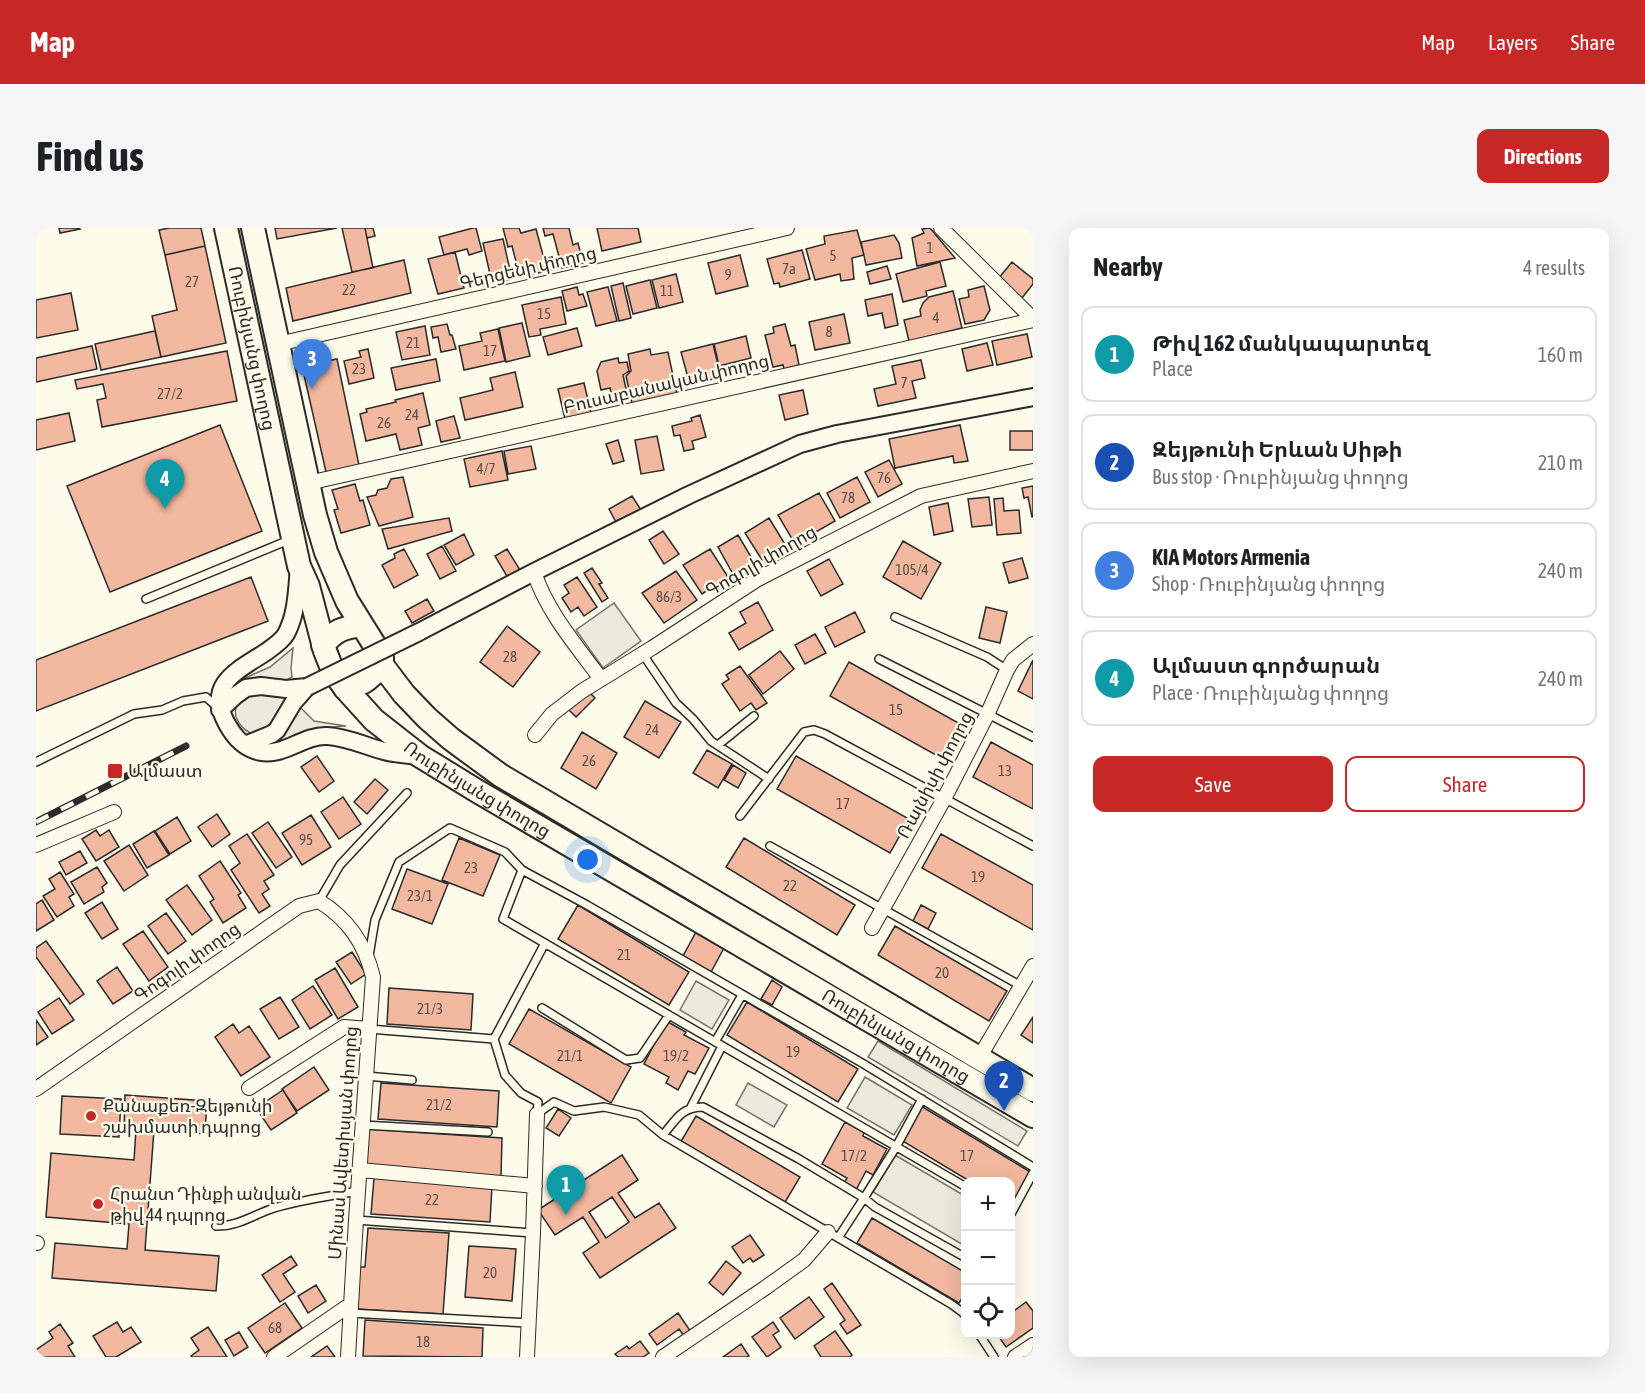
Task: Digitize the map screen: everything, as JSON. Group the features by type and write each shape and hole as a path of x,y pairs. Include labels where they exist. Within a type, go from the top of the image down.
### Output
{"main road":[{"name":"Ռուբինյանց փողոց","path":"226,228 299,566 308,586 323,645 333,671 374,720 420,756 477,791 1033,1116"},
{"name":"Ռուբինյանց փողոց","path":"253,228 315,515 326,552 347,601 382,657 382,666 404,694 451,739 500,775 1033,1090"},
{"path":"323,645 331,635 345,627 361,625"},
{"path":"345,688 367,680 370,674 377,672 378,665 382,666"}],"street":[{"name":"Գերցենի փողոց","path":"278,344 787,228"},
{"path":"941,228 1033,320"},
{"name":"Բուսաբանական փողոց","path":"308,483 1033,320"},
{"path":"220,710 246,688 307,687 698,490 800,444 860,429 1033,397"},
{"name":"Գոգոլի փողոց","path":"535,735 552,714 582,691 758,579 921,496 1033,471"},
{"path":"299,566 296,598 285,635 275,645 231,676 224,683 220,692 220,710 228,726 239,741 261,752 281,751 316,736 328,736 344,738 386,752 420,756"},
{"path":"534,572 538,586 562,626 601,679"},
{"name":"Ռայնիսի փողոց","path":"872,928 944,799 1007,670 1013,660 1033,644"},
{"path":"245,745 277,730 293,703 307,687"},
{"path":"36,845 114,812"},
{"name":"Գոգոլի փողոց","path":"36,1089 298,906 319,901"},
{"name":"Մինաս Ավետիսյան փողոց","path":"319,901 334,910 357,936 369,958 374,977 348,1357"},
{"path":"979,1058 1033,966"},
{"path":"249,1088 344,1027 369,1029"},
{"path":"527,1357 537,1114"},
{"path":"360,1170 535,1186"},
{"path":"663,1357 765,1288 804,1260 833,1235"},
{"path":"274,1357 350,1309"},
{"path":"1015,1357 1033,1345"}],"lane":[{"path":"146,599 294,537"},
{"path":"895,617 987,657 1007,670"},
{"path":"642,653 676,704 693,719 711,741 769,779"},
{"path":"879,659 1033,737"},
{"path":"36,762 134,714 162,710 183,701 206,697 220,710"},
{"path":"718,745 754,716"},
{"path":"740,816 804,732 814,730 1033,846"},
{"path":"319,901 340,865 407,793"},
{"path":"369,958 375,920 399,862 450,828 505,852 522,870 586,904 862,1063 1033,1167"},
{"path":"770,846 1021,986"},
{"path":"522,870 503,919 961,1184"},
{"path":"537,1114 538,1102 520,1093 505,1075 494,1039 545,943"},
{"path":"715,1042 742,995"},
{"path":"542,1008 626,1060 640,1058 669,1015"},
{"path":"369,1029 494,1039"},
{"path":"691,1107 722,1046"},
{"path":"366,1076 412,1080"},
{"path":"833,1235 864,1198 922,1100"},
{"path":"537,1114 554,1102 574,1111 603,1107 639,1115 663,1135 961,1309"},
{"path":"663,1135 681,1113 691,1107 703,1107 799,1159 875,1207 961,1255"},
{"path":"363,1125 488,1132"},
{"path":"1015,1207 1033,1173"},
{"path":"216,1226 228,1227 272,1209 305,1200 358,1191"},
{"path":"356,1220 533,1233"},
{"path":"350,1309 528,1323"},
{"path":"982,1339 994,1357"}],"shaded area":[{"path":"614,603 641,641 603,668 576,630"},
{"path":"293,648 292,677 287,680 288,682 233,688 245,678 270,667"},
{"path":"255,691 289,696 276,723 254,734 245,730 238,722 235,713 238,703"},
{"path":"299,706 314,721 346,726 320,728 280,745 263,745"},
{"path":"696,981 729,1000 712,1029 680,1010"},
{"path":"878,1041 1027,1131 1018,1146 868,1057"},
{"path":"865,1077 912,1105 894,1135 847,1108"},
{"path":"748,1083 787,1105 774,1127 736,1105"},
{"path":"895,1155 961,1194 961,1244 873,1192"}],"building":[{"path":"59,228 79,228 80,229 60,233"},
{"path":"201,228 205,246 165,255 159,230"},
{"path":"275,228 337,228 277,239"},
{"path":"342,228 365,228 373,268 352,272"},
{"path":"365,228 373,228 375,236 367,238"},
{"path":"476,228 482,251 469,255 467,249 444,255 439,237"},
{"path":"503,228 519,228 521,233 536,229 544,259 552,257 555,269 520,277 512,246 508,247"},
{"path":"543,228 569,228 573,245 578,243 583,263 562,268 553,234 545,236"},
{"path":"597,228 638,228 641,242 602,251"},
{"path":"930,228 955,258 917,266 912,238 924,233 922,229"},
{"path":"857,230 864,255 852,258 854,279 841,281 840,274 815,280 806,249 825,244 824,236"},
{"path":"894,235 899,243 902,258 866,265 861,242"},
{"path":"503,239 512,279 492,283 483,243"},
{"path":"205,246 226,343 161,357 152,316 177,310 165,255"},
{"path":"802,250 810,279 780,287 779,283 774,284 767,259"},
{"path":"455,252 464,288 438,294 428,259"},
{"path":"740,255 748,286 716,294 708,263"},
{"path":"404,260 411,293 293,321 286,288"},
{"path":"940,262 946,286 926,291 927,296 903,302 896,274"},
{"path":"1012,262 1033,279 1033,284 1022,298 998,279"},
{"path":"887,266 891,279 870,284 867,272"},
{"path":"676,274 683,302 659,308 652,280"},
{"path":"650,280 657,308 633,314 626,286"},
{"path":"623,283 631,318 619,321 611,286"},
{"path":"984,286 990,310 984,320 965,324 959,299 969,297 968,290"},
{"path":"577,287 579,295 583,294 587,306 567,311 562,291"},
{"path":"608,287 617,321 596,326 587,292"},
{"path":"953,291 962,328 909,341 904,320 921,316 920,310 929,297"},
{"path":"71,293 78,330 36,338 36,300"},
{"path":"892,294 898,325 885,328 882,313 868,316 865,300"},
{"path":"561,297 566,324 540,329 541,335 529,337 522,305"},
{"path":"844,314 850,343 815,350 809,322"},
{"path":"522,323 530,356 506,362 499,328"},
{"path":"447,324 456,349 441,352 438,337 433,338 431,327"},
{"path":"785,324 791,346 795,345 799,365 784,369 783,365 773,367 765,335 774,333 773,327"},
{"path":"425,326 430,355 402,360 396,332"},
{"path":"577,328 582,346 548,355 543,337"},
{"path":"498,329 505,361 464,370 459,346 482,341 480,333"},
{"path":"155,331 161,357 101,370 95,344"},
{"path":"1027,334 1032,357 997,365 992,341"},
{"path":"746,336 751,358 719,366 714,344"},
{"path":"987,343 993,365 967,371 962,349"},
{"path":"713,344 721,377 690,385 681,352"},
{"path":"92,346 97,369 36,382 36,358"},
{"path":"368,349 374,378 349,384 344,361 361,357 359,351"},
{"path":"650,349 651,355 668,352 677,394 633,408 626,376 631,371 628,354"},
{"path":"227,351 237,401 102,427 97,400 106,398 103,384 77,389 75,380"},
{"path":"618,358 619,363 627,362 629,371 623,375 628,398 613,401 610,388 601,390 597,371 601,362"},
{"path":"337,359 359,465 326,472 302,366"},
{"path":"436,359 440,381 396,390 391,368"},
{"path":"921,360 925,378 912,381 916,398 878,406 874,389 896,384 892,366"},
{"path":"515,372 523,407 465,420 460,398 493,390 490,378"},
{"path":"584,383 591,413 565,419 558,389"},
{"path":"803,390 808,414 785,420 779,395"},
{"path":"423,393 430,425 418,428 422,445 400,450 396,434 366,441 360,414 367,412 366,409"},
{"path":"69,413 75,441 36,450 36,420"},
{"path":"700,415 706,437 692,441 694,449 684,451 680,435 674,436 672,426 692,421 691,418"},
{"path":"454,416 460,438 441,442 436,421"},
{"path":"220,425 262,531 110,592 67,486"},
{"path":"960,425 968,461 954,463 953,456 895,468 889,439"},
{"path":"1010,431 1033,431 1033,450 1010,450"},
{"path":"657,436 664,470 641,474 635,440"},
{"path":"618,440 624,461 613,464 606,444"},
{"path":"531,446 536,469 508,474 504,451"},
{"path":"502,451 508,480 470,487 464,459"},
{"path":"889,460 902,484 878,497 865,472"},
{"path":"403,477 413,517 379,526 367,497 376,495 378,490 387,488 391,479"},
{"path":"857,477 870,502 840,518 827,493"},
{"path":"355,484 360,501 363,500 370,525 341,533 334,510 338,509 332,490"},
{"path":"1033,486 1032,517 1028,497 1024,498 1022,488"},
{"path":"819,493 835,521 795,544 778,515"},
{"path":"632,496 641,510 617,524 609,509"},
{"path":"989,497 992,525 972,527 968,499"},
{"path":"1003,498 1004,511 1019,510 1021,533 997,535 994,499"},
{"path":"948,503 953,531 934,535 929,507"},
{"path":"449,518 452,531 388,549 382,529"},
{"path":"769,518 786,546 762,560 745,533"},
{"path":"663,531 679,554 664,564 649,540"},
{"path":"464,534 474,555 456,565 444,545"},
{"path":"738,535 754,562 733,574 718,547"},
{"path":"903,541 941,563 921,599 883,577"},
{"path":"442,546 456,571 440,579 427,554"},
{"path":"404,549 418,575 394,588 382,565 395,558 394,554"},
{"path":"507,549 520,570 508,578 495,556"},
{"path":"710,549 728,577 702,594 683,565"},
{"path":"1022,558 1028,578 1009,583 1003,563"},
{"path":"829,559 843,584 821,596 807,571"},
{"path":"592,568 608,598 602,602 584,573"},
{"path":"676,571 697,600 664,623 642,593"},
{"path":"251,577 268,621 36,711 36,660"},
{"path":"577,577 597,607 584,616 578,607 571,612 562,598 569,593 564,585"},
{"path":"427,599 434,611 412,623 405,611"},
{"path":"758,602 773,630 739,650 729,633 746,623 740,612"},
{"path":"986,607 1007,612 1000,643 979,638"},
{"path":"855,612 865,632 835,647 825,627"},
{"path":"507,626 540,652 513,687 480,662"},
{"path":"815,634 826,653 805,664 795,645"},
{"path":"780,651 794,669 763,694 749,675"},
{"path":"1033,660 1033,699 1018,691"},
{"path":"849,662 962,725 943,759 830,696"},
{"path":"740,666 767,703 756,710 751,703 740,711 722,684 729,679 726,675"},
{"path":"588,691 595,698 576,717 569,710"},
{"path":"645,701 681,722 659,758 624,737"},
{"path":"582,732 617,753 596,789 561,768"},
{"path":"991,742 1033,765 1033,809 973,777"},
{"path":"707,750 732,764 718,788 693,773"},
{"path":"317,756 334,781 319,792 301,767"},
{"path":"796,756 909,819 890,853 777,789"},
{"path":"733,765 746,773 738,788 724,780"},
{"path":"375,779 388,790 367,814 354,802"},
{"path":"343,797 361,824 339,839 321,812"},
{"path":"217,814 230,834 212,847 198,827"},
{"path":"311,815 331,847 302,865 282,833"},
{"path":"177,817 191,841 170,854 155,831"},
{"path":"268,822 292,857 276,868 252,833"},
{"path":"96,830 100,836 109,830 119,847 96,861 82,839"},
{"path":"154,831 169,855 147,868 133,844"},
{"path":"247,834 274,875 264,881 269,889 262,894 270,906 259,913 231,870 240,863 229,846"},
{"path":"941,834 1033,885 1033,930 922,868"},
{"path":"459,838 500,855 483,896 442,880"},
{"path":"744,838 855,905 837,935 726,867"},
{"path":"129,845 148,875 124,891 104,861"},
{"path":"80,851 87,863 66,875 59,862"},
{"path":"220,861 241,893 238,895 246,908 223,923 210,902 214,899 199,876"},
{"path":"97,867 107,883 102,887 104,892 84,904 71,882"},
{"path":"407,869 448,884 432,924 392,909"},
{"path":"60,872 74,894 69,897 74,906 57,917 43,896 55,889 49,879"},
{"path":"187,885 212,920 192,935 166,900"},
{"path":"42,900 54,920 36,931 36,904"},
{"path":"102,902 118,929 102,939 85,913"},
{"path":"578,905 689,972 669,1005 558,939"},
{"path":"921,905 936,913 928,929 913,921"},
{"path":"166,913 186,941 168,954 148,926"},
{"path":"895,926 1007,991 989,1021 878,955"},
{"path":"143,931 168,967 149,981 123,944"},
{"path":"696,932 724,948 711,972 683,956"},
{"path":"46,941 84,994 70,1004 36,957 36,948"},
{"path":"352,952 366,974 351,984 336,962"},
{"path":"117,967 133,991 113,1004 97,981"},
{"path":"335,968 358,1007 338,1019 315,980"},
{"path":"772,980 782,987 772,1005 761,999"},
{"path":"313,986 332,1015 310,1029 292,1000"},
{"path":"389,988 473,994 471,1030 387,1024"},
{"path":"280,997 299,1027 279,1039 260,1009"},
{"path":"59,998 74,1020 52,1034 38,1012"},
{"path":"747,1002 858,1069 838,1102 727,1035"},
{"path":"529,1009 631,1067 611,1103 509,1044"},
{"path":"1033,1017 1033,1043 1021,1035"},
{"path":"36,1020 48,1037 36,1045"},
{"path":"666,1021 686,1032 684,1035 709,1048 695,1074 688,1071 678,1090 666,1083 669,1077 644,1064"},
{"path":"233,1024 239,1033 249,1026 270,1057 241,1076 215,1037"},
{"path":"314,1067 329,1090 297,1111 282,1089"},
{"path":"381,1083 499,1091 497,1127 378,1119"},
{"path":"283,1090 297,1113 271,1130 256,1108"},
{"name":"Հրանտ Դինքի անվան թիվ 44 դպրոց","path":"125,1095 207,1101 205,1134 154,1130 145,1250 219,1256 216,1291 52,1278 55,1243 127,1249 129,1224 46,1217 51,1153 134,1160 136,1129 124,1130"},
{"name":"Քանաքեռ-Զեյթունի շախմատի դպրոց","path":"62,1096 121,1099 119,1137 60,1134"},
{"path":"921,1106 1032,1173 1015,1201 1015,1177 963,1177 901,1140"},
{"path":"558,1109 571,1118 559,1136 546,1128"},
{"path":"696,1116 800,1177 784,1204 680,1143"},
{"path":"845,1122 864,1132 863,1136 887,1149 873,1175 866,1171 856,1190 844,1183 847,1178 822,1164"},
{"path":"368,1129 502,1138 501,1177 365,1167"},
{"path":"622,1155 638,1180 618,1193 635,1218 659,1203 676,1228 600,1278 583,1253 599,1242 583,1217 555,1235 538,1210","holes":["612,1197 629,1222 606,1238 589,1212"]},
{"path":"374,1178 492,1186 490,1222 371,1214"},
{"path":"872,1218 961,1270 961,1300 959,1303 857,1243"},
{"path":"368,1228 449,1233 443,1314 356,1309 360,1267 365,1267"},
{"path":"750,1235 764,1255 753,1262 750,1258 743,1263 732,1247"},
{"path":"469,1246 516,1249 512,1301 465,1297"},
{"path":"291,1256 297,1265 283,1274 295,1292 280,1302 262,1275"},
{"path":"726,1261 741,1273 723,1295 709,1283"},
{"path":"832,1283 861,1325 847,1334 840,1324 845,1320 824,1289"},
{"path":"316,1285 326,1301 308,1313 298,1296"},
{"path":"809,1297 824,1317 795,1339 780,1318"},
{"path":"1026,1302 1033,1311 1033,1328 1006,1347 1000,1339 1015,1339 1015,1310"},
{"path":"285,1303 302,1328 265,1353 248,1328"},
{"path":"678,1313 691,1332 684,1336 679,1329 657,1345 649,1334"},
{"path":"365,1320 483,1328 482,1357 363,1356"},
{"path":"117,1322 123,1332 131,1327 141,1342 116,1357 106,1357 93,1336"},
{"path":"773,1322 779,1331 773,1335 781,1347 767,1357 752,1337"},
{"path":"60,1324 73,1343 68,1346 75,1357 36,1357 36,1350 53,1338 49,1332"},
{"path":"208,1327 227,1357 191,1356 199,1350 191,1338"},
{"path":"835,1331 852,1355 850,1357 821,1357 814,1346"},
{"path":"239,1332 248,1347 234,1356 225,1340"},
{"path":"640,1341 649,1353 643,1357 618,1357 615,1354 627,1346 629,1349"},
{"path":"741,1344 749,1356 723,1357"},
{"path":"327,1346 335,1357 311,1357"}],"railway":[{"path":"36,822 186,746"}],"place":[{"name":"KIA Motors Armenia","path":"312,389"},
{"name":"Ալմաստ գործարան","path":"165,509"},
{"name":"Ալմաստ","path":"115,771"},
{"name":"Զեյթունի Երևան Սիթի","path":"1004,1111"},
{"name":"Քանաքեռ-Զեյթունի շախմատի դպրոց","path":"91,1116"},
{"name":"Հրանտ Դինքի անվան թիվ 44 դպրոց","path":"98,1204"},
{"name":"Թիվ 162 մանկապարտեզ","path":"566,1215"}]}
